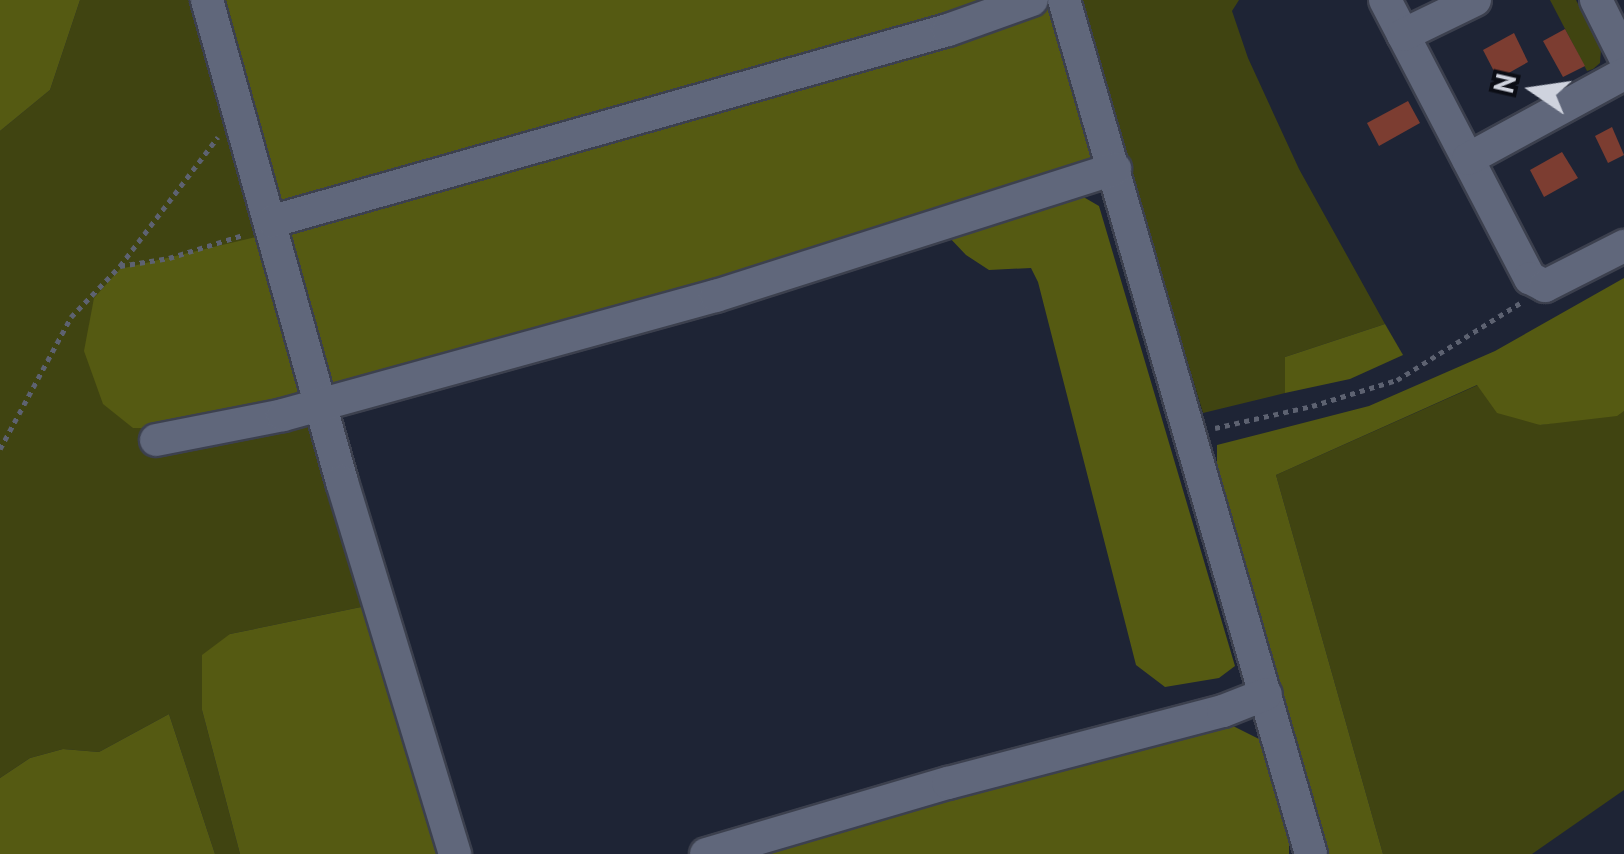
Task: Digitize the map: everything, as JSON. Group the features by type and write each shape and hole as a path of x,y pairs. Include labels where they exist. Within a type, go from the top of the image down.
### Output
{"lane":[{"path":"207,0 455,854"},
{"path":"273,222 948,30 1032,0"},
{"path":"1064,0 1311,854"},
{"path":"1385,0 1530,278 1545,286 1624,246"},
{"path":"1403,35 1475,0"},
{"path":"1596,0 1624,56"},
{"path":"1468,159 1624,74"},
{"path":"156,440 321,403 716,296 1115,170"},
{"path":"706,854 948,783 1223,711 1266,694"}],"path":[{"path":"0,449 71,317 120,266 239,108"},
{"path":"120,266 169,258 273,222"},
{"path":"1192,432 1312,406 1397,380 1490,325 1545,286"}],"green space":[{"path":"0,0 80,0 50,90 0,131"},
{"path":"80,0 201,0 303,387 366,606 230,634 202,710 240,854 215,854 169,714 99,752 63,749 30,758 0,778 0,131 50,90"},
{"path":"226,0 1047,0 1090,132 1094,160 849,243 340,389 323,372 293,245"},
{"path":"1079,0 1239,0 1232,11 1248,58 1299,169 1385,324 1285,357 1285,393 1203,413"},
{"path":"1550,0 1576,0 1601,48 1600,63 1593,69 1587,71"},
{"path":"1080,195 1099,206 1235,666 1219,678 1165,687 1136,665 1038,282 1031,268 989,270 966,255 947,235"},
{"path":"265,235 303,387 295,397 203,429 133,428 103,404 84,351 94,298 120,269"},
{"path":"1624,278 1624,411 1617,416 1540,425 1497,413 1477,385 1276,475 1383,854 1327,854 1217,470 1217,445 1369,406 1495,351"},
{"path":"1385,324 1403,355 1350,379 1285,393 1285,357"},
{"path":"1478,385 1540,425 1624,411 1624,790 1532,854 1383,854 1276,475"},
{"path":"366,606 443,854 240,854 202,710 202,655 230,634"},
{"path":"169,714 215,854 0,854 0,778 30,758 63,749 99,752"},
{"path":"1223,721 1263,741 1289,832 1289,854 740,854"}],"building":[{"path":"1565,29 1585,66 1563,77 1543,41"},
{"path":"1514,33 1528,62 1498,79 1483,50"},
{"path":"1408,101 1420,123 1379,146 1367,123"},
{"path":"1612,127 1624,155 1608,163 1595,136"},
{"path":"1562,152 1578,178 1544,197 1530,170"}]}
